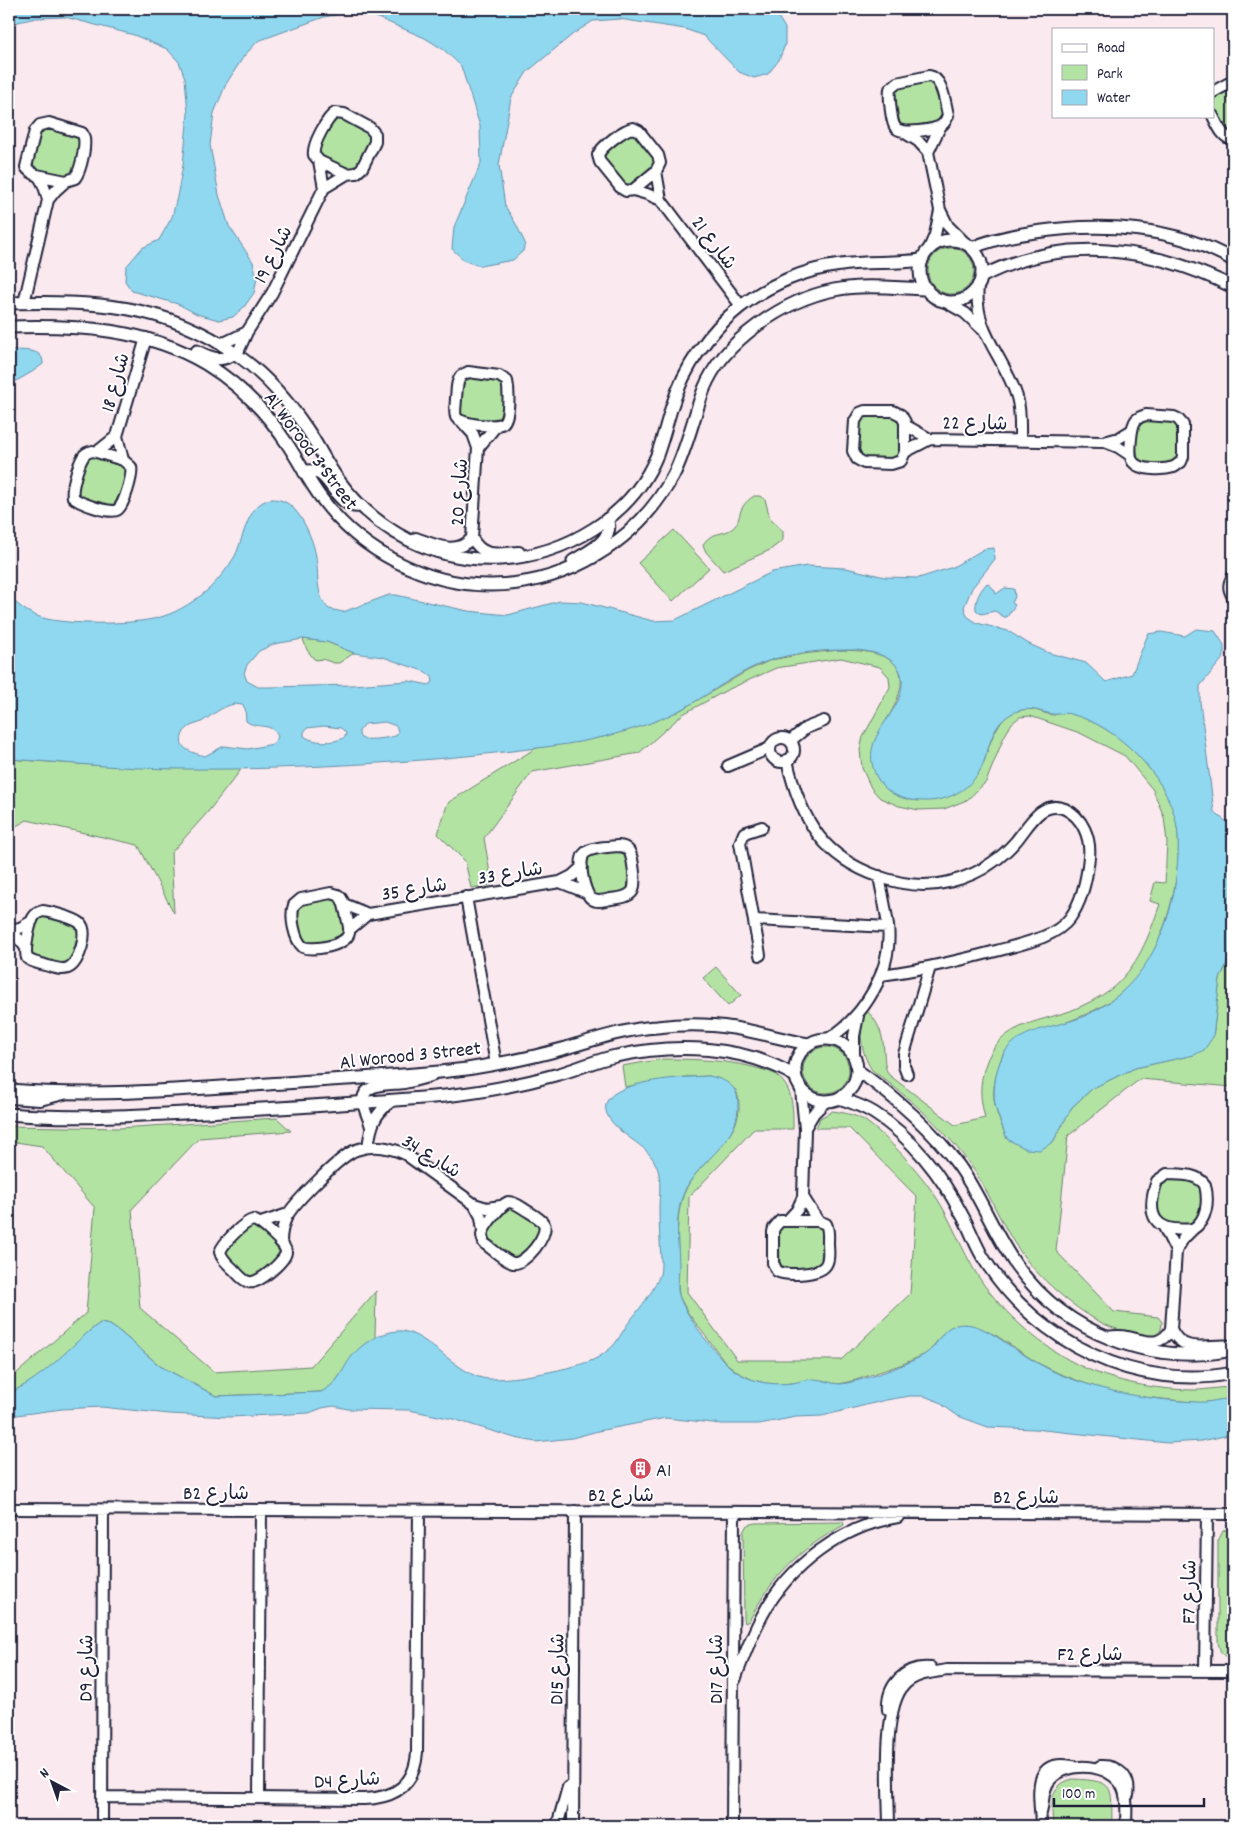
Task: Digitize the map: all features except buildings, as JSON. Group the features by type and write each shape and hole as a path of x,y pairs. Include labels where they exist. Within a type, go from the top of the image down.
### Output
{"street":[{"path":"928,152 948,115 939,82 935,77 929,76 897,82 890,89 894,125 898,131 906,133 918,141 928,152 940,210 948,226 978,257 982,266 979,281 978,309 985,332 1017,398 1020,440"},
{"path":"1214,91 1233,81"},
{"path":"319,161 324,188 347,174 356,173 362,168 376,138 370,128 344,114 332,115 314,146 314,155 319,161 347,174"},
{"path":"1214,118 1223,134 1233,140"},
{"path":"24,303 48,200 56,190 77,176 85,138 79,132 49,123 40,125 35,131 26,163 30,173 66,182"},
{"path":"906,133 940,127"},
{"name":"شارع 21","path":"661,200 648,194 633,190 626,191 621,188 600,162 598,155 602,149 627,130 636,129 658,155 660,163 656,171 661,200 741,306"},
{"path":"633,190 656,171"},
{"path":"37,175 44,187 48,200"},
{"name":"شارع 19","path":"235,353 272,293 324,188"},
{"path":"940,210 938,227 925,255 922,280 926,289 965,313 985,332"},
{"path":"925,255 941,242 957,240 968,246 1047,230 1092,227 1136,230 1179,238 1204,246 1233,260"},
{"path":"940,299 958,301 973,292 979,281 1000,267 1029,258 1055,253 1131,252 1182,264 1233,286"},
{"name":"Al Worood 3 Street","path":"9,303 75,302 105,304 134,309 190,327 235,353 261,375 292,408 336,477 360,506 392,532 410,542 454,556 500,559 523,557 545,551 581,536 607,520 626,502 643,481 656,458 673,403 685,375 700,349 719,326 741,306 776,285 819,269 841,265 883,264 925,255"},
{"name":"Al Worood 3 Street","path":"9,327 77,327 112,331 150,339 181,351 206,364 241,390 263,411 277,429 323,501 346,527 400,564 432,576 461,583 491,585 521,583 576,567 600,554 623,538 643,519 660,498 674,475 685,449 706,385 725,356 748,332 776,312 804,299 834,290 865,287 926,289"},
{"path":"218,343 226,342 247,332"},
{"path":"150,339 169,340 184,344 214,358 229,358 235,353"},
{"name":"شارع 18","path":"117,436 123,460 131,467 132,474 121,506 116,511 109,512 79,502 72,494 82,458 89,451 97,452 117,436 150,339"},
{"name":"شارع 20","path":"478,448 496,426 504,422 508,416 507,382 499,376 468,372 461,376 457,383 455,413 458,419 473,434 478,448 472,538 479,548 491,553 545,551"},
{"name":"شارع 22","path":"930,439 905,425 901,415 894,411 865,411 860,413 856,421 853,451 857,459 864,463 891,464 901,461 905,452 930,439 1104,442"},
{"path":"1142,416 1178,419 1184,428 1183,457 1181,462 1174,467 1144,468 1134,464 1130,454 1134,422 1142,416"},
{"path":"463,423 496,426"},
{"path":"905,425 905,452"},
{"path":"1104,442 1119,438 1132,430"},
{"path":"1104,442 1130,454"},
{"path":"97,452 123,460"},
{"path":"304,472 310,470 321,474 343,500 354,507 360,506"},
{"path":"550,576 605,539 609,529 607,520"},
{"name":"شارع 20","path":"392,532 448,548 462,547 472,538"},
{"path":"1233,576 1229,584 1233,597"},
{"path":"790,741 806,728 824,721"},
{"path":"728,766 770,748 778,738 790,741 794,749 791,757 787,760 779,761 772,756 770,748"},
{"path":"787,760 800,804 820,838 837,854 857,867 879,876 912,885 946,883 963,878 992,863 1005,853 1042,811 1054,808 1064,809 1080,821 1088,841 1088,871 1078,906 1070,919 1058,930 1044,937 930,967 881,975"},
{"path":"760,955 740,843 744,833 762,827"},
{"name":"شارع 33","path":"466,897 560,882 572,876 582,867 581,858 586,852 622,846 630,854 635,883 634,890 625,897 595,901 586,892 560,882"},
{"path":"582,867 586,892"},
{"path":"801,1089 812,1098 826,1101 839,1098 850,1089 856,1077 854,1036 858,1016 881,975 886,959 888,927 879,876"},
{"name":"شارع 35","path":"368,914 344,904 341,897 335,893 298,900 292,908 297,939 302,947 313,949 344,942 350,930 368,914 466,897"},
{"path":"466,897 496,1064"},
{"path":"344,904 350,930"},
{"path":"39,912 47,912 76,921 82,927 84,935 77,961 67,969 62,970 30,960 26,955 26,948 32,922 39,912"},
{"path":"754,920 888,927"},
{"path":"9,931 32,922"},
{"path":"9,931 26,948"},
{"path":"907,1074 904,1066 904,1054 930,967"},
{"path":"828,1039 858,1016"},
{"name":"Al Worood 3 Street","path":"9,1090 65,1093 145,1093 441,1072 496,1064 544,1054 603,1036 629,1030 656,1027 692,1025 733,1028 809,1044"},
{"path":"787,1221 797,1210 803,1197 805,1129 801,1089 795,1076 795,1066 798,1058 802,1050 809,1044 828,1039 840,1042 851,1051 854,1057"},
{"name":"Al Worood 3 Street","path":"11,1115 58,1117 125,1116 363,1103 446,1096 487,1090 557,1075 614,1056 674,1049 703,1050 751,1056 769,1062 795,1076"},
{"path":"857,1070 901,1104 941,1144 973,1188 1016,1265 1057,1307 1080,1325 1106,1338 1132,1347 1160,1353 1216,1354 1233,1350"},
{"path":"371,1127 363,1103 365,1093 374,1087 412,1081 441,1072"},
{"path":"9,1098 40,1100 65,1093"},
{"path":"839,1098 872,1111 887,1121 913,1146 948,1190 984,1260 996,1277 1024,1309 1063,1340 1088,1354 1142,1372 1170,1376 1199,1377 1231,1374"},
{"path":"281,1242 288,1214 335,1163 356,1150 368,1147 371,1127 382,1109 392,1100"},
{"path":"805,1129 814,1113 826,1101"},
{"name":"شارع 34","path":"368,1147 381,1146 405,1154 474,1204 488,1208 501,1206 508,1202 516,1204 541,1220 545,1228 544,1236 526,1258 514,1263 484,1243 481,1217 474,1204"},
{"path":"1176,1251 1164,1227 1155,1220 1152,1211 1157,1181 1167,1174 1194,1176 1202,1181 1206,1190 1203,1221 1183,1239 1176,1251 1171,1329 1177,1340 1187,1346 1233,1346"},
{"path":"803,1197 818,1221"},
{"path":"483,1231 501,1206"},
{"path":"261,1223 288,1214"},
{"path":"253,1220 261,1223 281,1242 286,1249 285,1256 256,1282 248,1282 223,1260 220,1252 224,1244 249,1221 253,1220"},
{"path":"780,1221 787,1221 818,1221 826,1224 828,1227 828,1259 825,1266 815,1272 785,1274 780,1273 774,1267 773,1232 776,1224 780,1221"},
{"path":"1164,1227 1193,1229"},
{"path":"1106,1338 1123,1336 1152,1342 1163,1338 1171,1329"},
{"name":"B2 شارع","path":"9,1509 1233,1514"},
{"name":"D9 شارع","path":"102,1826 103,1510"},
{"path":"259,1798 261,1510"},
{"name":"D4 شارع","path":"102,1797 375,1799 395,1792 409,1779 416,1762 417,1752 419,1511"},
{"name":"D15 شارع","path":"573,1826 575,1511"},
{"name":"D17 شارع","path":"732,1826 734,1512"},
{"path":"733,1685 753,1632 762,1614 773,1597 800,1566 827,1546 852,1532 893,1517 917,1513"},
{"name":"F7 شارع","path":"1205,1671 1207,1514"},
{"name":"F2 شارع","path":"889,1826 890,1726 895,1698 905,1684 920,1674 947,1670 1233,1671"},
{"path":"557,1826 566,1800 573,1766"},
{"path":"1041,1826 1038,1787 1044,1774 1056,1766 1106,1770 1115,1777 1123,1787 1126,1801 1126,1826"}],"green space":[{"path":"929,81 937,88 942,115 939,122 907,129 900,126 894,96 897,88"},
{"path":"1233,85 1232,135 1224,129 1218,119 1214,108 1214,97"},
{"path":"338,118 368,131 372,138 358,167 354,169 340,166 322,157 319,152 324,137"},
{"path":"48,128 79,137 78,158 74,169 68,177 36,170 32,165 40,131"},
{"path":"632,133 636,133 656,157 657,165 632,186 625,186 603,160 606,152"},
{"path":"946,248 956,248 970,258 974,271 970,284 964,290 956,294 946,294 932,284 928,276 928,266 938,252"},
{"path":"471,376 499,379 504,387 505,403 503,413 498,420 494,422 465,419 460,414 463,380"},
{"path":"896,416 902,421 900,456 879,460 868,459 859,454 860,424 863,417"},
{"path":"1144,420 1172,421 1178,425 1178,457 1171,463 1141,463 1138,460 1134,445 1137,424"},
{"path":"92,457 123,466 128,472 118,502 114,505 100,505 81,498 77,494 80,478"},
{"path":"754,496 765,499 770,519 783,531 783,540 770,550 723,571 706,552 703,545 709,538 733,528 744,505"},
{"path":"674,530 709,568 673,601 638,563"},
{"path":"303,639 327,642 354,653 339,663 322,659 317,660 307,650"},
{"path":"839,650 876,654 889,659 897,667 901,677 900,690 895,705 884,724 984,762 993,735 1003,720 1010,714 1019,710 1029,709 1051,715 1065,712 1080,716 1097,724 1125,743 1152,772 1168,797 1177,823 1178,862 1171,903 1165,923 1159,941 1148,962 1127,987 1105,1004 1003,1054 994,1086 996,1109 1007,1139 1053,1142 1072,1107 1093,1088 1135,1068 1193,1055 1213,1037 1220,979 1233,950 1233,1087 1140,1079 1068,1136 1056,1251 1114,1312 1158,1317 1162,1322 1161,1330 1154,1336 1141,1335 1105,1325 1065,1298 1040,1275 1014,1243 974,1170 956,1146 922,1111 872,1070 865,1056 861,1040 863,1017 866,1010 880,1029 883,1040 885,1067 889,1075 955,1125 985,1118 981,1098 982,1080 991,1052 999,1041 1020,1027 1086,1004 1111,989 1120,980 1142,950 1152,928 1160,904 1150,901 1155,882 1165,883 1167,842 1164,817 1153,790 1125,756 1080,733 1030,716 1020,717 1012,723 1004,737 986,782 967,800 944,809 919,810 899,806 880,798 871,788 862,768 860,750 863,737 890,687 889,677 880,667 841,658 776,668 727,690 683,714 639,753 532,772 484,838 492,885 471,888 465,861 438,834 449,802 536,748 603,737 677,712 747,671 771,660"},
{"path":"9,759 124,766 240,768 240,771 207,813 171,853 174,913 138,845 27,820 9,830 11,794 9,788"},
{"path":"619,849 628,861 630,889 624,893 594,896 588,890 585,858 588,855"},
{"path":"332,898 339,901 345,935 338,941 307,945 302,939 297,912 299,908 307,902"},
{"path":"46,916 74,924 79,930 70,963 62,966 31,956 32,933 37,922"},
{"path":"716,967 741,995 728,1006 703,978"},
{"path":"821,1047 831,1047 845,1057 849,1070 845,1083 839,1089 831,1093 821,1093 807,1083 803,1075 803,1065 813,1051"},
{"path":"663,1059 728,1062 754,1067 775,1074 783,1081 790,1093 793,1129 754,1129 689,1197 687,1292 737,1360 841,1360 910,1294 917,1197 849,1128 816,1128 820,1118 833,1111 864,1120 908,1161 935,1195 984,1285 1019,1324 1046,1346 1076,1364 1117,1379 1169,1389 1233,1388 1233,1399 1201,1403 1125,1395 1092,1386 1036,1362 997,1336 980,1328 965,1324 941,1336 928,1353 903,1364 839,1384 791,1383 773,1385 753,1380 739,1373 726,1363 688,1313 679,1296 678,1284 678,1224 682,1200 693,1177 723,1144 737,1120 739,1106 736,1090 709,1076 684,1077 625,1087 622,1066"},
{"path":"277,1118 291,1131 199,1138 132,1209 140,1308 214,1372 311,1366 376,1291 375,1338 358,1351 333,1384 321,1392 216,1396 160,1366 119,1331 110,1325 100,1323 50,1368 9,1393 9,1380 86,1313 95,1208 42,1146 9,1141 9,1126 119,1128"},
{"path":"1168,1179 1197,1182 1203,1191 1200,1218 1192,1225 1163,1222 1157,1213 1161,1183"},
{"path":"509,1206 537,1223 541,1231 522,1258 515,1261 490,1242 487,1235 505,1208"},
{"path":"255,1225 279,1246 281,1254 260,1276 248,1277 228,1258 226,1251 248,1227"},
{"path":"783,1225 818,1225 822,1232 821,1264 800,1269 784,1267 780,1264 779,1231"},
{"path":"843,1522 844,1525 813,1544 788,1565 777,1577 749,1621 745,1623 743,1532 747,1525 755,1523"},
{"path":"1233,1527 1233,1658 1222,1654 1218,1642 1218,1541 1223,1531"},
{"path":"1073,1779 1098,1782 1109,1788 1112,1802 1112,1826 1053,1826 1052,1804 1055,1791 1065,1782"}],"water":[{"path":"9,9 773,9 785,28 785,45 779,60 768,74 754,78 739,72 704,36 685,29 619,19 593,21 573,34 527,72 511,98 499,165 505,206 525,243 523,251 513,260 480,266 465,261 452,249 454,227 481,163 480,126 461,66 444,50 425,38 357,11 324,17 258,41 244,56 226,84 214,113 210,145 219,195 229,226 253,262 257,278 254,293 244,307 233,317 219,320 197,314 178,304 132,291 125,281 126,267 142,248 159,240 172,217 177,197 183,165 188,113 185,78 179,62 167,49 134,35 65,17 36,18 18,22 9,27"},
{"path":"9,350 36,352 40,355 43,364 9,385"},
{"path":"272,499 281,500 292,507 302,519 315,550 321,598 329,609 343,612 389,595 396,595 468,611 508,615 560,601 582,602 653,621 675,620 772,572 807,566 846,568 885,577 919,578 953,567 984,549 994,548 995,559 972,588 964,607 967,616 977,623 1008,631 1029,644 1049,653 1086,663 1106,682 1132,674 1148,634 1161,632 1185,636 1196,629 1215,631 1224,645 1224,657 1200,686 1200,702 1214,812 1233,827 1233,950 1220,979 1213,1037 1204,1050 1194,1055 1135,1068 1093,1088 1072,1107 1053,1142 1040,1150 1026,1149 1007,1139 997,1113 994,1097 996,1076 1006,1050 1022,1037 1041,1029 1082,1017 1102,1007 1120,994 1135,978 1148,961 1158,941 1172,900 1178,857 1178,836 1171,804 1162,787 1137,754 1105,729 1088,720 1068,713 1051,714 1025,709 1016,711 1008,716 998,726 979,773 967,787 951,796 933,801 901,798 886,789 879,781 873,768 872,750 879,731 898,701 902,687 901,676 897,667 890,660 869,652 857,650 817,651 771,660 736,676 673,714 653,722 603,737 548,747 409,761 241,769 141,768 9,759 9,596 21,607 41,618 59,621 89,623 139,621 170,614 199,597 220,577 235,556 247,522 257,507","holes":["303,639 327,642 354,653 383,657 426,672 432,677 433,682 429,685 409,681 352,685 258,687 247,681 244,673 247,665 259,651 274,644","229,705 242,705 245,708 246,721 250,724 272,729 278,737 273,744 248,749 224,746 205,756 192,752 182,745 182,735 186,730","385,722 396,726 397,735 379,739 361,738 359,731 365,724","324,726 341,728 346,733 345,737 336,741 318,741 304,736 307,728"]},
{"path":"987,583 994,589 996,594 1005,588 1014,589 1015,597 1012,603 1015,605 1007,617 995,611 981,614 976,610 976,602"},
{"path":"709,1076 725,1081 733,1087 738,1103 737,1117 727,1139 693,1177 682,1198 678,1220 678,1290 683,1306 700,1332 714,1350 733,1369 748,1378 765,1383 783,1384 814,1379 837,1384 848,1383 911,1362 932,1349 947,1329 964,1324 986,1330 1053,1371 1093,1386 1127,1394 1180,1401 1202,1402 1233,1399 1233,1434 1202,1441 1168,1443 1034,1429 988,1427 958,1416 937,1401 924,1396 886,1400 822,1416 796,1417 759,1424 722,1424 666,1418 572,1438 536,1442 515,1438 453,1419 409,1410 348,1409 334,1406 309,1413 230,1417 170,1414 101,1407 62,1409 9,1416 9,1393 35,1378 100,1323 110,1325 119,1331 160,1366 216,1396 321,1392 333,1384 361,1346 378,1336 397,1331 417,1336 460,1367 482,1378 522,1377 540,1374 575,1366 597,1358 614,1345 650,1294 658,1280 661,1265 659,1172 648,1153 612,1122 606,1108 610,1097 622,1089 640,1084 661,1080"}],"place":[{"name":"A1","path":"640,1469"}]}
